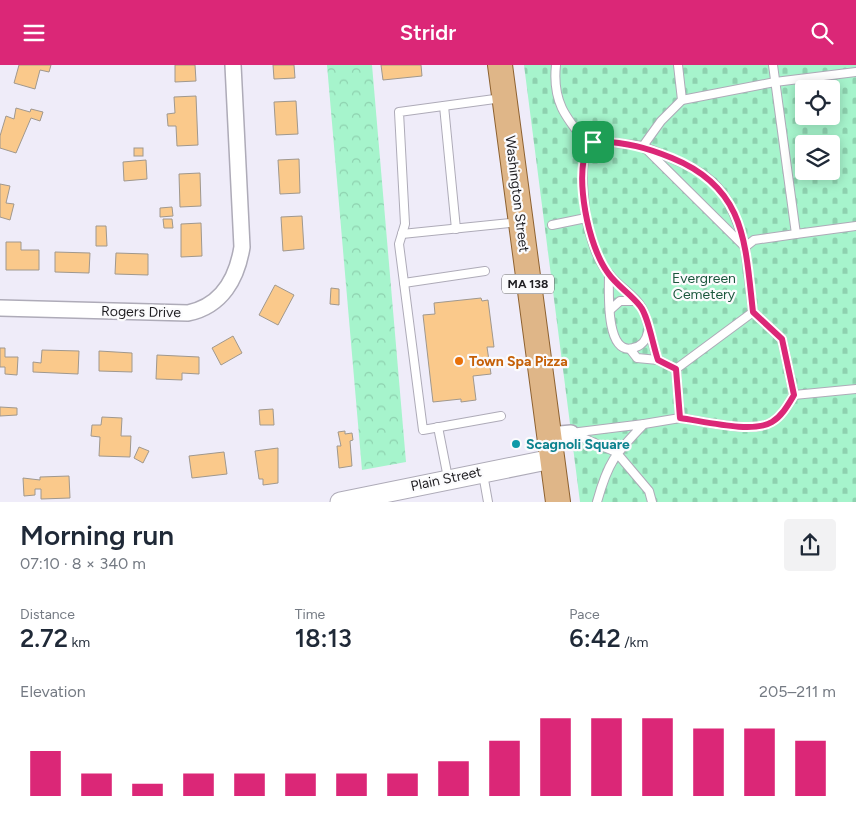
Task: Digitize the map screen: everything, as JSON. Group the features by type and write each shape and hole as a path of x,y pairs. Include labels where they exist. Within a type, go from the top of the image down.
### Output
{"main road":[{"name":"Washington Street","path":"500,65 520,222 560,434 552,459 558,502"}],"street":[{"name":"Rogers Drive","path":"0,308 188,313 201,310 224,293 237,271 242,247 233,65"},
{"name":"Plain Street","path":"340,502 448,478 552,459"}],"lane":[{"path":"556,65 556,90 559,103 565,115 588,145 584,166 586,218 594,248 609,275 636,301 647,319 647,339 640,347 630,349 621,346 613,336 609,275"},
{"path":"678,65 682,100"},
{"path":"773,65 796,234"},
{"path":"643,146 661,121 682,100 775,82 856,72"},
{"path":"501,416 423,430 399,244 405,224 399,112 504,98"},
{"path":"444,106 456,229"},
{"path":"560,434 680,418 755,428 772,423 784,411 794,395 782,339 753,312 746,247 739,225 717,185 690,165 643,146 598,141 588,145"},
{"path":"643,146 746,247"},
{"path":"552,225 586,218"},
{"path":"402,234 520,222"},
{"path":"746,247 754,240 856,226"},
{"path":"404,283 485,271"},
{"path":"610,311 620,301 636,301"},
{"path":"676,369 753,312"},
{"path":"648,332 658,360"},
{"path":"630,349 637,358 658,360 676,369"},
{"path":"676,369 680,418"},
{"path":"794,395 856,389"},
{"path":"597,502 605,473 616,452 644,424"},
{"path":"438,427 448,478"},
{"path":"560,434 616,452 649,491 652,502"},
{"path":"483,472 488,502"}],"green space":[{"path":"327,65 372,65 406,462 362,470"},
{"name":"Evergreen Cemetery","path":"524,65 856,65 856,502 580,502"}],"building":[{"path":"19,65 51,65 49,72 40,70 35,89 14,83"},
{"path":"175,65 195,65 196,81 175,82"},
{"path":"273,65 294,65 295,78 274,79"},
{"path":"381,65 421,65 422,76 383,80"},
{"path":"196,96 198,145 177,146 176,126 168,126 167,114 175,113 174,97"},
{"path":"296,101 298,134 276,135 274,102"},
{"path":"16,108 30,112 31,109 43,112 40,121 31,118 16,153 0,148 0,136 6,116 14,119"},
{"path":"134,148 143,148 143,156 134,156"},
{"path":"299,159 300,193 280,194 278,160"},
{"path":"146,160 147,179 124,181 123,162"},
{"path":"200,173 201,206 180,207 179,174"},
{"path":"0,184 10,186 6,203 14,204 10,220 0,217"},
{"path":"172,207 173,216 160,217 160,208"},
{"path":"302,216 304,249 283,251 281,217"},
{"path":"163,219 172,219 173,228 164,228"},
{"path":"201,223 202,256 181,257 181,224"},
{"path":"96,226 106,226 107,246 96,246"},
{"path":"6,242 21,242 21,250 39,250 39,270 6,270"},
{"path":"55,252 90,253 89,273 55,272"},
{"path":"116,253 148,254 148,275 115,274"},
{"path":"275,285 294,295 278,325 259,315"},
{"path":"331,288 339,289 339,305 330,304"},
{"name":"Town Spa Pizza","path":"481,298 482,301 488,300 494,347 487,347 491,374 473,376 476,400 461,402 461,399 433,402 423,315 435,314 434,303"},
{"path":"233,336 242,353 221,365 212,348"},
{"path":"0,348 5,348 5,357 18,357 17,375 5,374 5,367 0,367"},
{"path":"42,350 79,351 78,374 33,372 33,362 41,363"},
{"path":"99,351 132,353 132,372 99,371"},
{"path":"157,355 199,357 199,374 182,373 182,380 156,379"},
{"path":"0,407 17,408 17,415 0,416"},
{"path":"273,409 274,425 260,425 259,410"},
{"path":"102,417 122,418 121,436 131,436 130,457 99,456 100,437 91,436 92,425 101,425"},
{"path":"345,431 345,434 352,433 353,440 350,441 352,466 339,468 337,446 341,446 338,432"},
{"path":"139,447 149,451 143,463 134,458"},
{"path":"278,448 278,483 263,485 263,479 259,479 255,451"},
{"path":"224,452 227,474 192,478 189,456"},
{"path":"69,476 70,498 41,499 41,489 35,489 35,495 24,496 23,478 40,480 40,477"}],"place":[{"name":"Town Spa Pizza","path":"459,361"},
{"name":"Scagnoli Square","path":"516,444"}],"route":[{"path":"593,142 612,142 643,146 690,165 702,172 717,185 729,203 746,247 753,312 782,339 794,395 784,411 772,423 755,428 743,428 722,423 680,418 676,369 658,360 648,332 647,319 641,306 609,275 594,248 586,218 584,195 585,153 588,145 593,142"}]}
